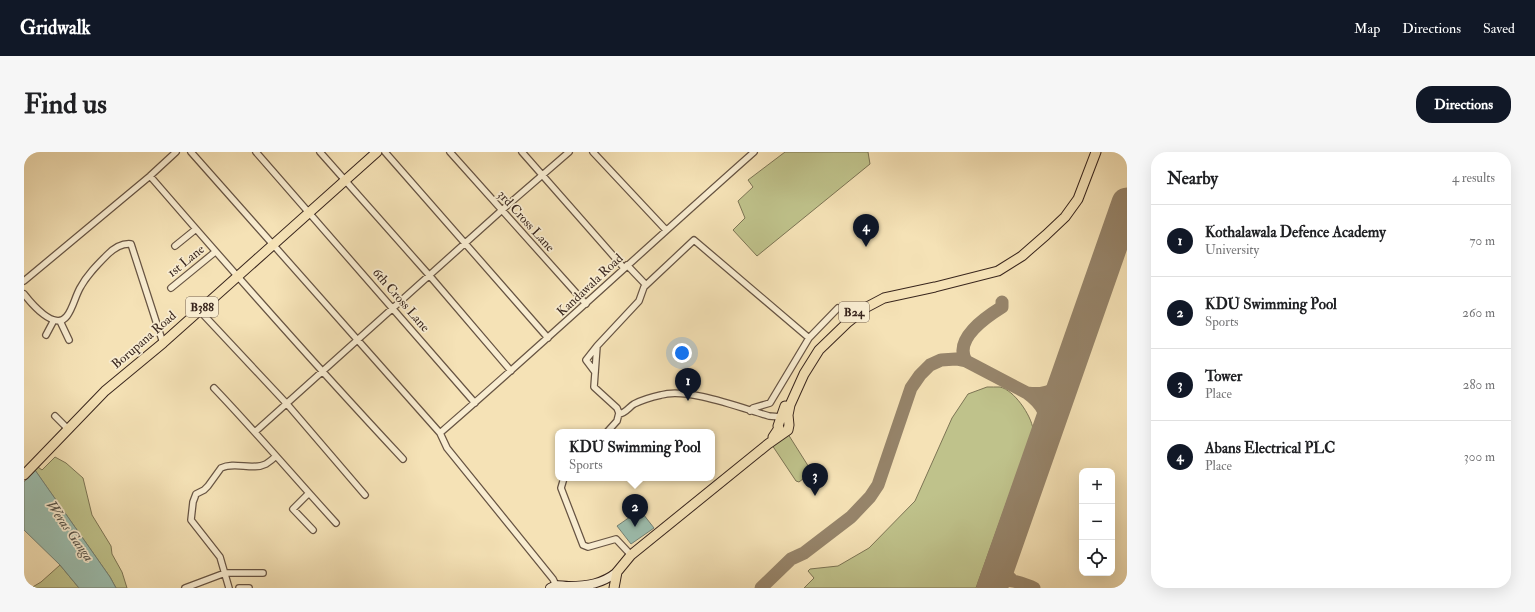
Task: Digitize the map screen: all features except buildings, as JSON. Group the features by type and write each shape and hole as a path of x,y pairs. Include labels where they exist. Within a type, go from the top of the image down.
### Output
{"main road":[{"name":"Borupana Road","path":"24,475 104,391 163,343 236,276 377,152"},
{"name":"B24","path":"782,422 796,390 816,355 847,324 867,307 884,298 998,271 1009,265 1034,247 1065,217 1078,199 1096,152"},
{"path":"614,588 617,572 631,555 768,444 782,422"}],"street":[{"path":"24,281 150,176 176,152"},
{"path":"190,152 440,433 447,448 554,578 553,586 593,584 606,579 617,572"},
{"name":"6th Cross Lane","path":"256,152 393,307 475,403"},
{"path":"320,152 429,275 511,371"},
{"path":"385,152 548,338"},
{"name":"3rd Cross Lane","path":"450,152 586,304"},
{"path":"522,152 542,176 626,266 646,285"},
{"path":"256,431 321,371 569,152"},
{"path":"594,152 666,230"},
{"name":"Kandawala Road","path":"440,433 586,304 626,266 754,152"},
{"path":"150,176 236,276 321,371 403,459"},
{"path":"175,246 196,229"},
{"path":"595,372 586,360 597,346 640,301 643,289 646,285 694,240 809,338"},
{"path":"46,335 57,320 67,316 88,274 111,251 129,244 133,246 163,343"},
{"name":"1st Lane","path":"171,288 215,252"},
{"path":"24,294 38,310 57,320 69,340"},
{"path":"750,411 753,408 770,403 809,338 838,308"},
{"path":"199,310 287,404 365,495"},
{"path":"597,346 594,387 617,408 619,414 616,422 610,429"},
{"path":"214,388 256,431 276,456 336,523"},
{"path":"619,414 623,413 638,402 670,393 687,393 769,416 782,422"},
{"path":"55,416 68,429"},
{"path":"769,416 775,422 782,422"},
{"path":"229,588 220,557 191,520 193,502 196,494 204,490 224,466 230,464 265,465 276,456"},
{"path":"563,481 561,488 583,545 588,547 616,539 631,555"},
{"path":"309,493 293,509 312,530"},
{"path":"185,588 225,573 263,573"},
{"path":"239,588 249,588"}],"green space":[{"path":"785,152 868,152 870,164 757,256 733,230 745,218 738,201 753,187 748,180"},
{"path":"987,387 1000,387 1011,393 1025,410 1032,423 1033,429 976,588 804,588 814,578 808,571 810,569 838,566 869,548 915,501 952,418 968,394"},
{"path":"788,434 812,472 799,482 796,481 772,445"},
{"path":"55,457 66,463 83,478 92,515 111,546 112,554 122,572 127,588 116,588 110,577 32,466 34,464 42,470"},
{"path":"60,565 79,588 31,588 41,582"}],"water":[{"name":"Weras Ganga","path":"35,470 110,577 116,588 79,588 60,565 24,530 24,482"},
{"path":"640,510 654,528 631,544 617,526"}],"taxiway":[{"path":"966,361 963,353 967,337 980,323 1002,307 1002,302"},
{"path":"761,588 791,559 804,553 851,517 870,497 878,485 911,388 920,375 930,365 941,360 956,359 966,361 1027,393 1035,394 1052,390 1068,371"},
{"path":"1027,393 1038,402 1044,412 1046,423 1045,437"},
{"path":"1003,555 1005,570 1013,581"},
{"path":"994,588 1003,581 1018,582 1034,588"}],"runway":[{"path":"992,588 1127,203"}],"place":[{"name":"Abans Electrical PLC","path":"866,247"},
{"name":"Kothalawala Defence Academy","path":"688,401"},
{"name":"Tower","path":"815,496"},
{"name":"KDU Swimming Pool","path":"635,527"}]}
